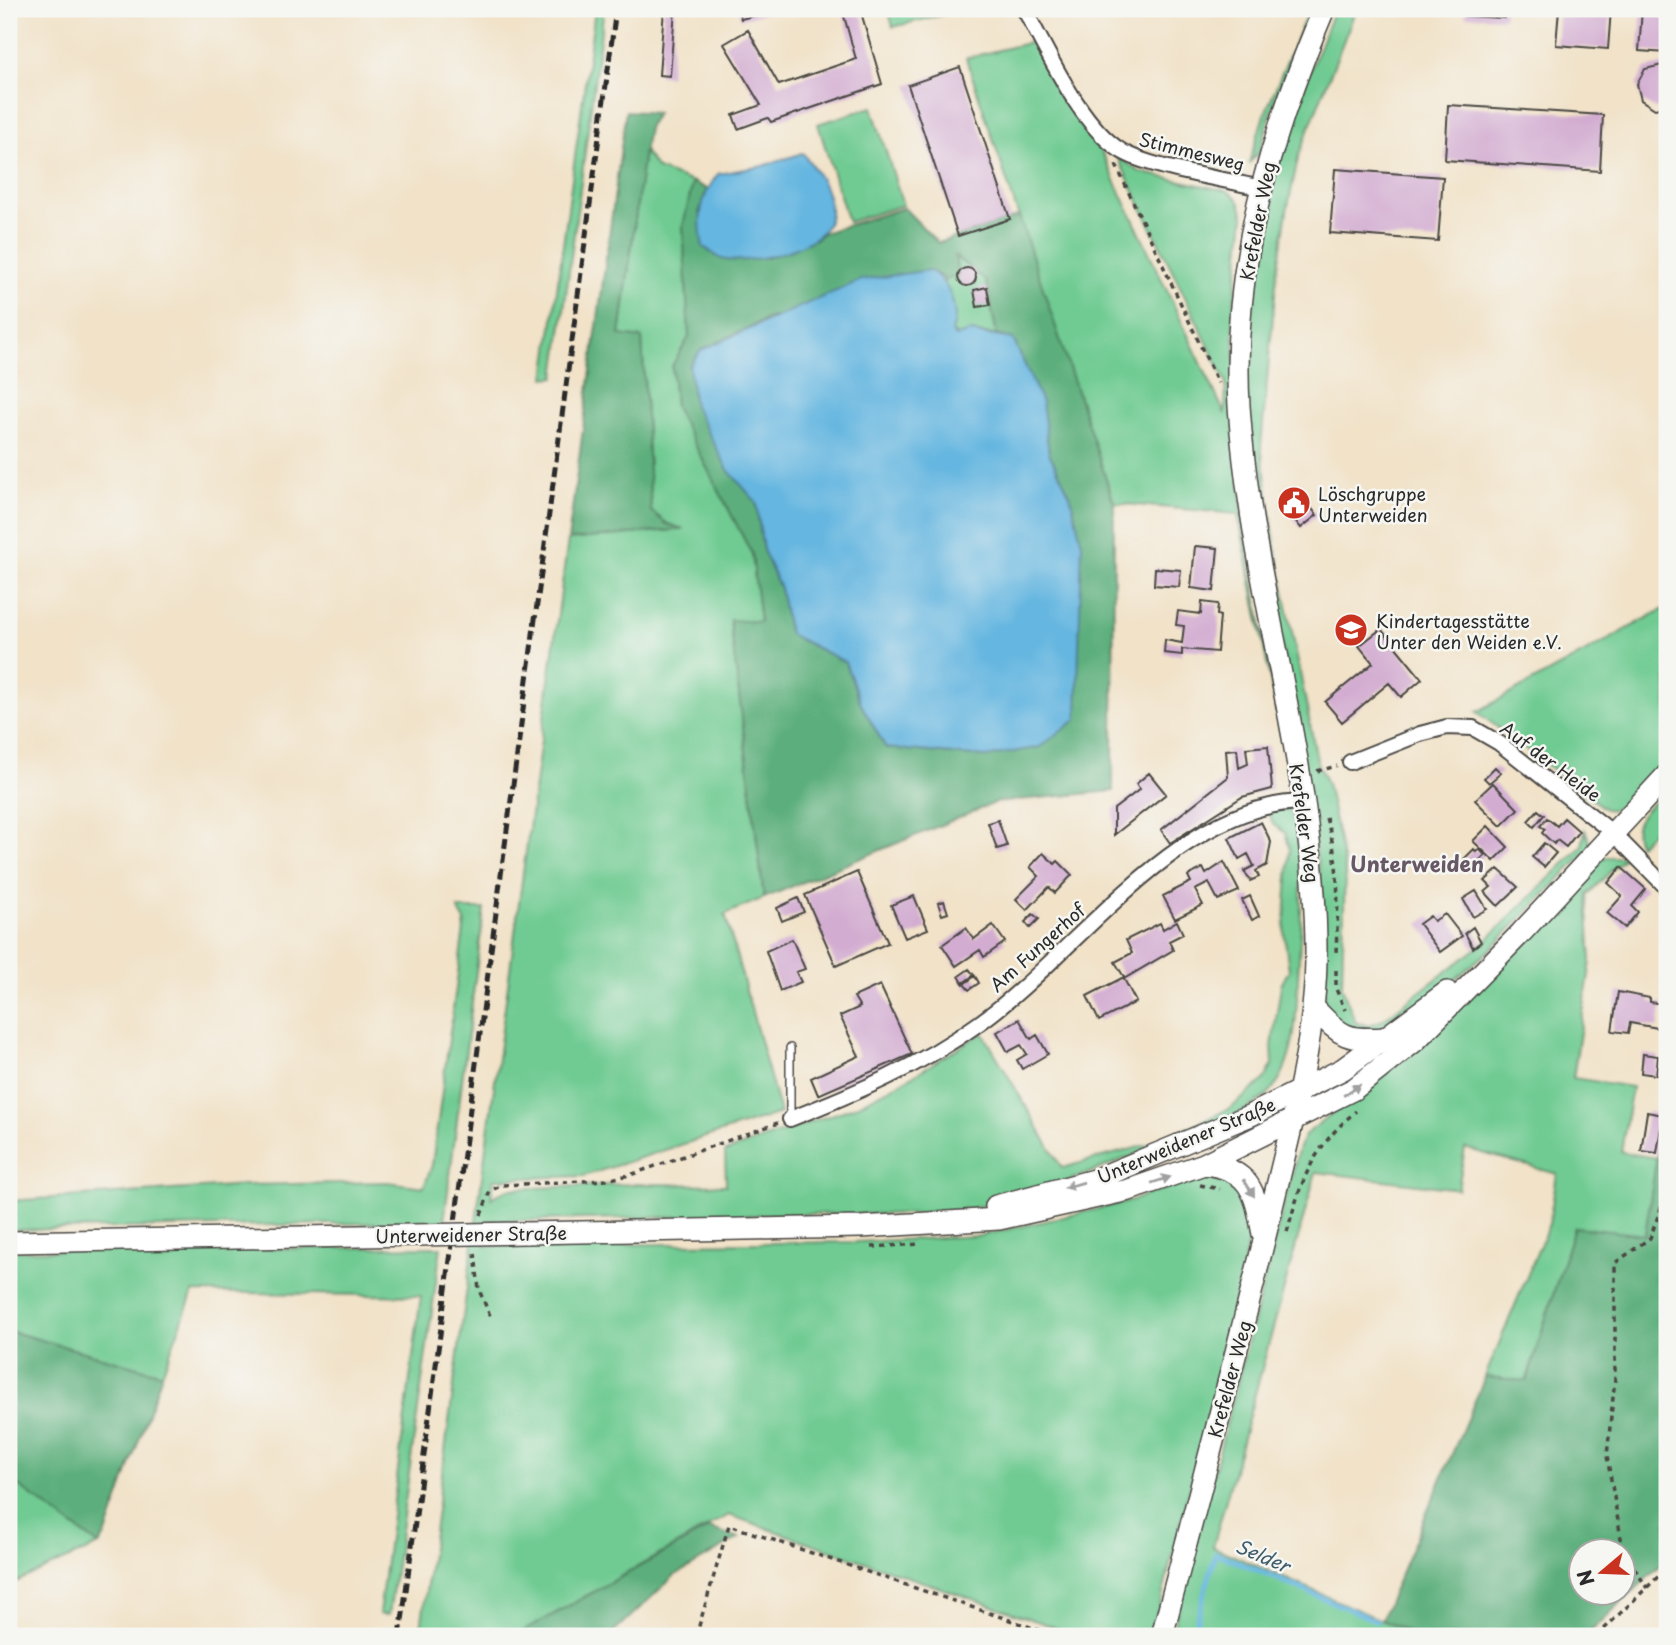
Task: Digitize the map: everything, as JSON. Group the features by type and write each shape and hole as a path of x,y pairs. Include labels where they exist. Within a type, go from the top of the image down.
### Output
{"street":[{"name":"Stimmesweg","path":"1024,9 1082,109 1104,138 1122,152 1144,160 1260,188"},
{"name":"Krefelder Weg","path":"1161,1636 1265,1240 1292,1121 1313,1007 1316,963 1314,877 1304,802 1249,493 1239,403 1245,257 1260,188 1278,125 1324,9"},
{"name":"Auf der Heide","path":"1350,762 1420,734 1447,727 1472,728 1499,743 1613,833 1667,888"},
{"name":"Unterweidener Straße","path":"9,1242 860,1227 999,1219 1088,1201 1204,1164 1354,1089 1406,1048 1521,933 1667,775"},
{"name":"Am Fungerhof","path":"790,1119 891,1077 978,1024 1062,955 1142,877 1179,849 1257,807 1279,802 1304,802"},
{"name":"Unterweidener Straße","path":"933,1222 1094,1180 1174,1149 1297,1092 1343,1069 1521,933"},
{"path":"1313,1007 1340,1035 1361,1040 1385,1038"},
{"name":"Unterweidener Straße","path":"1204,1164 1231,1169 1250,1184 1265,1240"}],"lane":[{"path":"790,1048 790,1119"}],"path":[{"path":"1104,138 1221,388 1239,403"},
{"path":"1315,772 1350,762"},
{"path":"1286,1235 1307,1168 1326,1141 1358,1109"},
{"path":"480,1223 484,1200 490,1191 502,1185 606,1180 630,1175 790,1119"},
{"path":"1620,1536 1607,1456 1615,1378 1615,1263 1650,1238 1667,1192"},
{"path":"476,1245 475,1271 491,1318"},
{"path":"696,1636 729,1525 1057,1636"},
{"path":"1597,1636 1667,1568"},
{"path":"1638,1574 1647,1588"}],"green space":[{"path":"595,9 604,9 555,377 545,378"},
{"path":"888,9 966,9 893,27"},
{"path":"1309,9 1314,9 1277,96 1259,152 1249,163 1263,118"},
{"path":"1334,9 1356,9 1299,154 1277,272 1261,446 1276,549 1318,765 1327,783 1345,869 1342,987 1356,1023 1369,1025 1381,1021 1485,942 1582,846 1585,830 1592,846 1490,950 1459,976 1382,1033 1354,1037 1325,1008 1322,888 1254,482 1246,385 1254,272 1280,149"},
{"path":"1036,41 1096,140 1225,414 1226,382 1117,156 1140,172 1227,191 1235,196 1241,205 1244,217 1233,314 1242,517 1287,767 1238,514 1114,503 966,58"},
{"path":"872,107 903,205 848,222 818,124"},
{"path":"626,111 657,113 648,128 644,151 620,335 642,338 651,511 667,524 684,529 568,540"},
{"path":"644,151 657,169 693,182 683,226 689,338 672,366 675,406 752,554 760,622 730,621 764,898 725,914 780,1113 584,1176 494,1179 491,1198 508,1189 634,1184 726,1185 725,1152 854,1107 904,1081 983,1033 1062,1168 1154,1143 1231,1108 1265,1079 1273,1064 1272,1046 1281,985 1289,970 1284,932 1290,849 1285,833 1273,824 1267,811 1288,808 1298,835 1301,880 1295,1029 1292,1047 1280,1079 1270,1092 1249,1108 1088,1174 1006,1201 951,1211 914,1213 488,1221 485,1246 855,1242 979,1236 1124,1203 1205,1175 1223,1177 1246,1192 1251,1226 1230,1332 1152,1636 1080,1636 729,1515 515,1636 420,1636 568,540 682,529 668,524 651,511 642,338 620,336"},
{"path":"693,182 707,189 699,213 767,258 815,239 823,233 904,208 938,243 1019,216 1114,503 1113,791 997,802 764,898 730,620 760,622 752,554 675,407 672,366 689,337 683,226","holes":["955,256 986,281 997,335 1013,339 1042,402 1049,453 1070,495 1077,719 986,757 886,748 862,706 845,662 789,634 780,588 763,550 756,502 689,366 701,350 767,319 930,270 944,279 958,276"]},
{"path":"954,256 986,281 997,335 969,332 960,338 952,332 944,279 958,276"},
{"path":"1667,607 1667,764 1639,794 1622,806 1605,809 1477,712"},
{"path":"1667,790 1667,817 1639,845 1636,836 1638,821"},
{"path":"1605,857 1625,857 1587,895 1591,961 1573,1078 1632,1087 1621,1152 1657,1158 1645,1236 1574,1227 1526,1382 1485,1377 1549,1224 1557,1174 1465,1148 1458,1189 1316,1172 1213,1547 1418,1636 1171,1636 1299,1147 1306,1134 1409,1055"},
{"path":"458,909 484,909 444,1222 9,1230 9,1201 246,1185 387,1182 424,1187 432,1165 465,921"},
{"path":"1667,1088 1667,1559 1638,1587 1638,1536 1568,1536 1568,1606 1618,1606 1586,1636 1418,1636 1381,1620 1485,1377 1527,1381 1574,1227 1645,1235"},
{"path":"441,1247 389,1615 379,1614 421,1296 193,1292 162,1374 9,1331 9,1251"},
{"path":"9,1331 162,1374 106,1534 99,1545 9,1479"},
{"path":"9,1479 99,1545 9,1585"},
{"path":"709,1528 739,1538 674,1576 610,1636 515,1636"}],"water":[{"path":"803,153 829,198 830,216 826,227 816,237 785,252 749,260 722,259 703,247 700,217 707,191 718,174 763,166"},
{"path":"930,270 943,282 952,298 955,315 952,332 955,337 969,332 1013,339 1042,402 1049,453 1070,495 1082,544 1077,719 1040,747 986,757 886,748 862,706 845,662 789,634 780,588 763,550 756,502 728,470 694,406 689,366 701,350 861,280"}],"building":[{"path":"664,9 675,9 670,76 659,75"},
{"path":"738,9 777,9 777,10 741,19"},
{"path":"842,9 860,9 882,84 771,122 768,118 738,129 733,115 761,105 724,44 748,30 779,85 856,59"},
{"path":"1466,9 1505,9 1504,18 1465,16"},
{"path":"1559,9 1611,9 1608,49 1556,45"},
{"path":"1642,9 1667,9 1667,53 1639,51"},
{"path":"1662,65 1667,68 1667,106 1655,109 1641,100 1637,84 1645,69"},
{"path":"960,67 1010,219 958,236 908,85"},
{"path":"1448,105 1603,115 1600,171 1445,160"},
{"path":"1335,169 1443,177 1438,241 1330,233"},
{"path":"967,268 973,271 976,277 973,283 967,286 961,283 958,277 961,271"},
{"path":"987,287 990,305 977,307 974,290"},
{"path":"1296,489 1317,515 1301,528 1281,502"},
{"path":"1195,546 1218,548 1214,591 1191,588"},
{"path":"1155,568 1181,570 1179,587 1154,585"},
{"path":"1202,602 1218,604 1217,615 1220,616 1217,652 1182,649 1182,655 1164,653 1165,640 1182,643 1184,626 1176,625 1178,611 1201,614"},
{"path":"1381,629 1422,679 1401,697 1389,683 1342,722 1325,702 1373,663 1359,646"},
{"path":"1268,746 1272,789 1242,797 1170,843 1161,830 1228,777 1226,750 1237,749 1239,768 1248,764 1246,748"},
{"path":"1495,767 1501,773 1489,783 1484,778"},
{"path":"1149,773 1166,794 1114,835 1114,809 1140,789 1136,784"},
{"path":"1493,783 1518,809 1501,826 1475,800"},
{"path":"1538,810 1544,815 1534,827 1528,821"},
{"path":"1547,818 1557,826 1564,818 1579,831 1566,847 1557,840 1554,844 1542,833 1545,829 1540,826"},
{"path":"998,820 1007,846 997,849 988,823"},
{"path":"1261,822 1271,842 1267,865 1256,871 1259,877 1250,881 1244,871 1254,866 1248,854 1239,859 1229,838"},
{"path":"1488,826 1508,847 1494,861 1473,841"},
{"path":"1544,843 1556,853 1544,867 1532,857"},
{"path":"1474,849 1476,852 1479,849 1485,855 1472,868 1464,859"},
{"path":"1043,853 1055,864 1058,861 1072,875 1055,893 1049,887 1027,910 1016,899 1039,876 1030,867"},
{"path":"1224,862 1239,891 1218,900 1209,883 1195,890 1203,905 1175,919 1163,896 1191,882 1188,876 1203,868 1206,874"},
{"path":"1621,867 1646,889 1632,906 1638,912 1625,928 1607,913 1622,896 1608,883"},
{"path":"1498,869 1518,887 1498,906 1485,892 1491,887 1485,881"},
{"path":"857,872 888,943 836,966 805,895"},
{"path":"1476,891 1487,909 1473,917 1463,899"},
{"path":"914,896 928,929 905,938 891,905"},
{"path":"1250,896 1259,916 1252,920 1242,900"},
{"path":"798,898 804,912 782,921 777,908"},
{"path":"944,901 948,913 942,915 938,903"},
{"path":"1033,914 1039,919 1030,928 1025,922"},
{"path":"1445,914 1462,936 1440,952 1419,924 1430,916 1434,921"},
{"path":"1177,921 1183,934 1169,941 1173,950 1124,979 1136,1002 1099,1021 1087,996 1124,977 1115,962 1132,953 1126,940 1160,923 1163,929"},
{"path":"993,925 1005,942 984,957 980,950 956,966 942,945 966,928 974,939"},
{"path":"1473,927 1481,942 1473,948 1465,933"},
{"path":"792,939 805,969 796,972 801,982 780,991 766,951"},
{"path":"969,969 974,975 963,983 959,976"},
{"path":"975,976 979,983 969,990 964,984"},
{"path":"880,985 912,1054 818,1095 811,1078 859,1056 840,1016 860,1007 854,997"},
{"path":"1618,992 1650,998 1650,1002 1662,1004 1658,1028 1630,1023 1628,1033 1612,1031"},
{"path":"1019,1019 1031,1039 1037,1035 1048,1054 1022,1069 1017,1060 1027,1054 1021,1045 1008,1052 997,1032"},
{"path":"1643,1054 1658,1056 1656,1075 1641,1073"},
{"path":"1647,1112 1663,1115 1657,1153 1641,1151"}],"waterway":[{"name":"Selder","path":"1192,1636 1216,1553 1377,1621"}],"railway":[{"path":"400,1636 616,9"}],"place":[{"name":"Löschgruppe Unterweiden","path":"1294,503"},
{"name":"Kindertagesstätte Unter den Weiden e.V.","path":"1351,630"}],"district":[{"name":"Unterweiden","path":"1417,863"}]}
